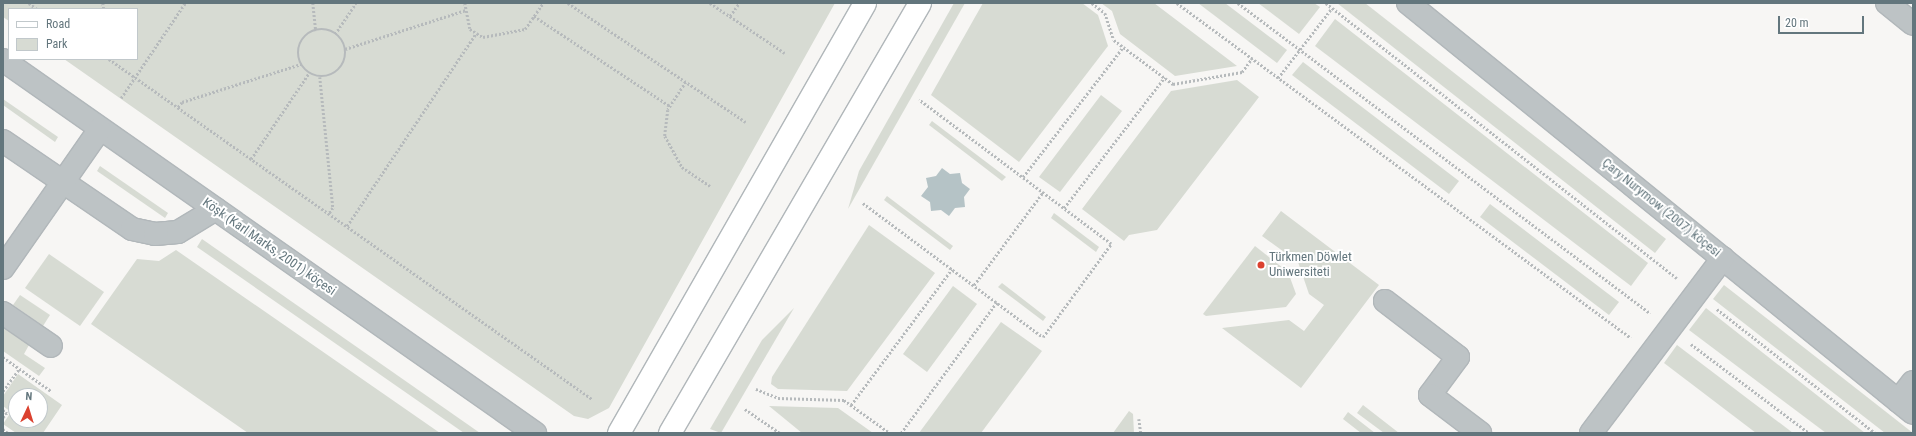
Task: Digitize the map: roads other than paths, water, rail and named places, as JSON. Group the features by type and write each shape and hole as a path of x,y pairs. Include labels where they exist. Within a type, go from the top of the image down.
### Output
{"main road":[{"path":"619,433 866,3"},
{"path":"670,433 920,3"}],"street":[{"name":"Çary Nurymow (2007) köçesi","path":"1408,3 1432,10 1723,258 1906,407"},
{"path":"1887,3 1913,24"},
{"name":"Köşk (Karl Marks, 2001) köçesi","path":"3,60 535,433"},
{"path":"3,268 100,128"},
{"path":"3,141 132,229 156,234 178,232 216,210"},
{"path":"1591,433 1723,258"},
{"path":"1384,301 1458,357 1430,395 1480,433"},
{"path":"3,313 51,346"},
{"path":"1906,407 1913,382"}],"place":[{"name":"Türkmen Döwlet Uniwersiteti","path":"1261,265"}]}
